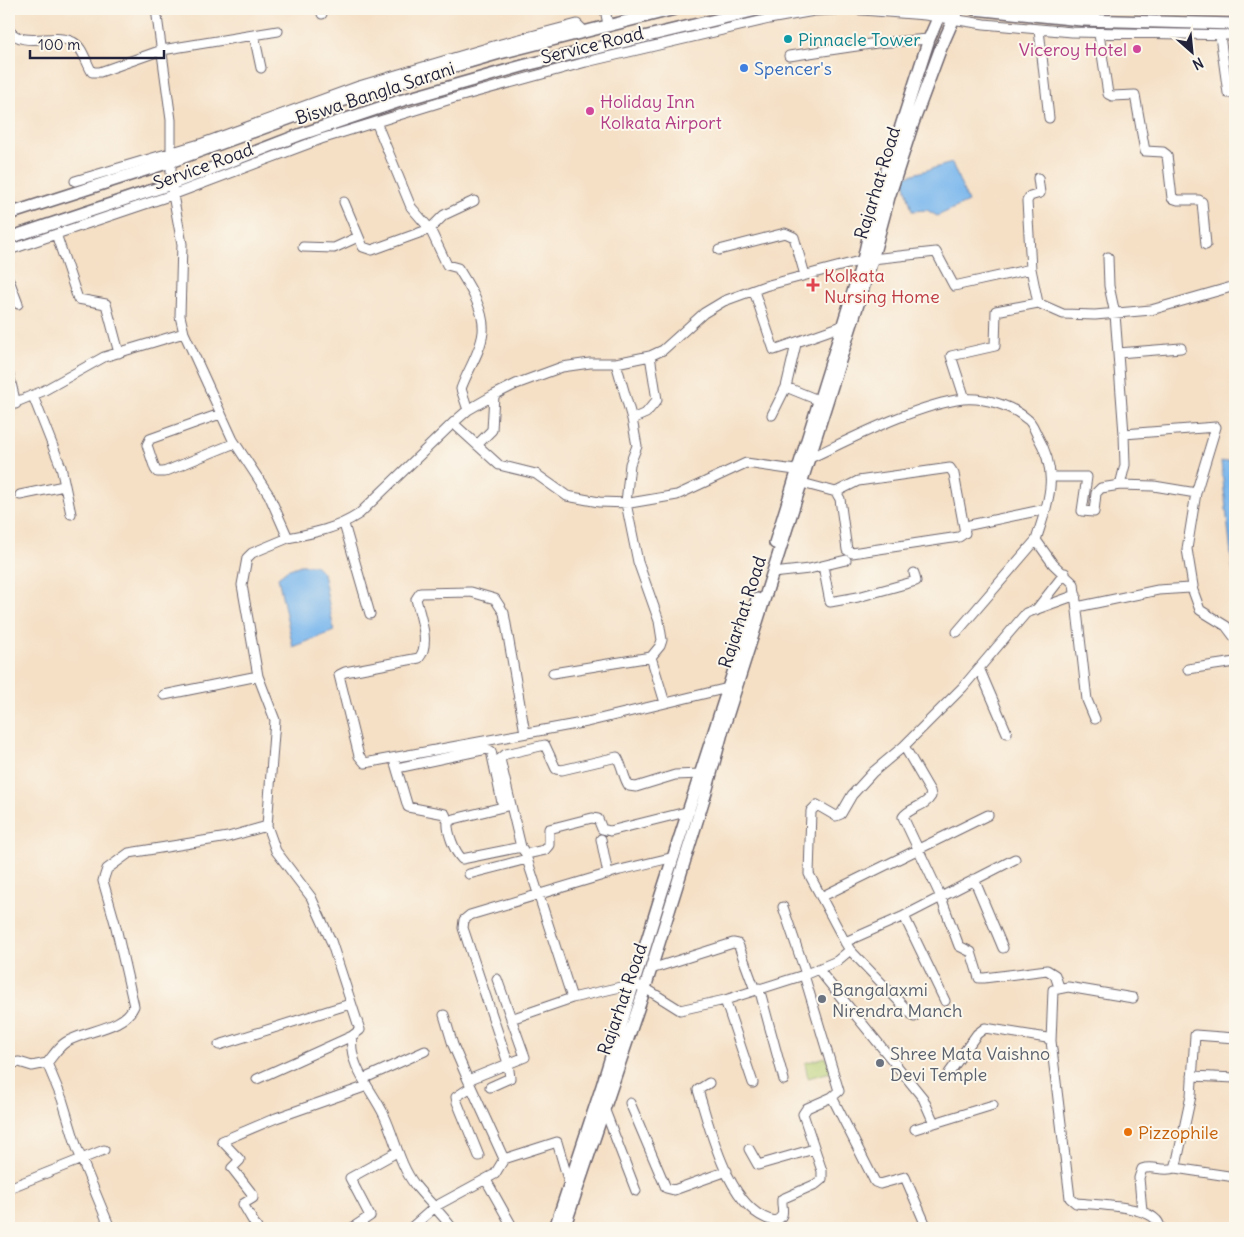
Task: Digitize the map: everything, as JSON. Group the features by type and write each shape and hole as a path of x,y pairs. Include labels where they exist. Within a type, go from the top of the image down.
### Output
{"main road":[{"name":"Biswa Bangla Sarani","path":"9,214 360,90 499,49 608,26 675,9"},
{"name":"Biswa Bangla Sarani","path":"9,238 172,190 299,135 403,100 526,64 761,9"},
{"path":"974,9 1081,20 1235,24"},
{"name":"Rajarhat Road","path":"555,1228 569,1183 640,986 651,969 706,792 723,729 773,573 801,475 818,400 842,326 868,260 875,207 929,39 940,13"},
{"name":"Rajarhat Road","path":"564,1228 604,1108 640,986 674,857 728,688 801,475 810,458 868,260 913,123 940,50 956,14"}],"street":[{"path":"156,9 171,120 172,190 182,244 180,316 184,333 220,414 235,443 269,495 288,538"},
{"path":"605,9 608,26"},
{"name":"Service Road","path":"9,250 172,190 376,122 533,76 769,19 814,11 850,10 956,14 984,24 1099,34 1235,35"},
{"path":"9,30 14,36 19,38 71,41 79,48 92,72 100,72 162,50 278,31"},
{"path":"1039,30 1049,118"},
{"path":"1099,34 1108,94 1112,96 1135,95 1145,151 1163,152 1167,155 1172,198 1178,200 1199,200 1202,202 1206,245"},
{"path":"254,35 261,68"},
{"path":"1220,36 1228,92 1235,92"},
{"path":"789,56 877,43 929,39"},
{"path":"376,122 411,207 430,229 446,265 458,268 482,315 482,338 461,390 468,410"},
{"path":"75,181 171,157"},
{"path":"1038,178 1040,193 1030,196 1027,201 1031,270 1038,304"},
{"path":"344,202 364,247 372,250 430,229 444,214 474,201"},
{"path":"719,250 785,233 791,234 794,237 805,275"},
{"path":"56,234 78,299 106,304 119,353"},
{"path":"303,247 334,248 358,236"},
{"path":"257,1079 352,1036 360,1030 331,941 310,897 276,851 267,826 275,720 258,676 242,595 245,565 252,553 288,538 328,530 344,524 366,508 468,410 494,395 516,384 562,367 590,363 616,363 650,356 663,350 704,313 724,302 754,291 805,275 868,260 936,252 954,286 1031,270"},
{"path":"1108,257 1109,286 1115,314 1124,434 1125,465 1120,485"},
{"path":"9,280 18,304"},
{"path":"965,399 951,356 995,346 996,312 1038,304 1063,314 1115,314 1151,310 1235,286"},
{"path":"754,291 774,350 796,344 842,326"},
{"path":"9,375 12,404 33,396 104,357 184,333"},
{"path":"772,415 786,387 796,344"},
{"path":"1118,353 1181,348"},
{"path":"632,419 646,413 657,400 650,356"},
{"path":"553,673 651,658 662,640 659,621 638,562 626,503 630,464 637,446 632,419 616,363"},
{"path":"786,387 818,400"},
{"path":"477,445 492,430 494,395"},
{"path":"33,396 61,467 72,514"},
{"path":"810,458 940,403 965,399 1002,405 1029,420 1040,440 1052,477 1046,510 1036,540 957,632"},
{"path":"220,414 150,439 147,445 155,469 157,472 164,472 235,443"},
{"path":"453,423 498,465 536,474 567,496 599,502 626,503 678,495 746,463 801,475 836,492 840,499 846,550 852,553 926,543 958,537 965,533 954,474 950,468 858,481 836,492"},
{"path":"1124,434 1216,428 1196,493 1187,549 1192,588 1200,610 1226,626 1235,638"},
{"path":"1052,477 1087,477 1082,511 1088,512 1094,512 1096,493 1101,488 1120,485 1154,486 1196,493"},
{"path":"20,495 64,486"},
{"path":"970,525 1046,510"},
{"path":"344,524 370,614"},
{"path":"1036,540 1053,564 1065,573 1074,584 1087,700 1094,719"},
{"path":"773,573 823,566 846,560"},
{"path":"823,566 830,602 916,581 914,573"},
{"path":"1036,610 1065,573"},
{"path":"1077,607 1158,590 1192,588"},
{"path":"525,733 504,613 496,599 471,592 420,594 416,599 425,642 424,652 419,658 339,675 359,756 365,763 394,758 615,716 728,688"},
{"path":"914,1017 848,946 809,874 811,811 817,805 836,816 841,814 852,795 873,772 904,746 979,668 1026,613 1076,596"},
{"path":"651,658 665,703"},
{"path":"1188,669 1235,662"},
{"path":"979,668 1007,733"},
{"path":"164,695 258,676"},
{"path":"507,806 500,759 506,754 545,745 556,769 562,770 617,757 629,786 636,787 675,775 701,774"},
{"path":"904,746 931,796 928,802 906,813 903,817 940,895 959,946 971,952 976,974 980,978 1047,970 1055,975 1059,987"},
{"path":"397,768 487,749 491,752 507,806 526,854 545,850 549,845 549,829 592,818 598,820 602,829 610,831 690,811"},
{"path":"394,758 408,807 439,811 445,814 457,854 462,859 522,847"},
{"path":"448,822 507,806"},
{"path":"821,897 988,815"},
{"path":"9,1064 19,1062 32,1066 47,1063 66,1042 122,1020 130,1014 134,1006 116,923 103,881 107,869 129,853 228,837 267,826"},
{"path":"600,839 608,874"},
{"path":"490,1087 510,1078 508,1064 463,928 464,920 470,915 608,874 674,857"},
{"path":"469,874 527,859 537,896 572,998"},
{"path":"511,1019 572,998 640,986 680,1010 725,1000 805,974 837,961 848,946 940,895 1015,859"},
{"path":"974,879 1003,948"},
{"path":"709,1083 698,1090 716,1148 747,1206 770,1224 781,1218 784,1213 782,1199 816,1184 822,1179 822,1171 803,1114 807,1108 832,1097 839,1091 805,974 783,907"},
{"path":"904,916 945,1001"},
{"path":"651,969 734,943 738,944 757,989 784,1080"},
{"path":"818,969 923,1098 934,1123"},
{"path":"479,1156 456,1102 456,1097 469,1084 525,1056 497,979"},
{"path":"1133,998 1059,987 1053,990 1051,995 1051,1041 1070,1198 1076,1203 1142,1211 1153,1215 1160,1223 1160,1228"},
{"path":"725,1000 753,1083"},
{"path":"219,1045 350,1004"},
{"path":"444,1015 453,1045 469,1084 504,1159"},
{"path":"949,1073 977,1034 985,1028 1044,1037 1051,1041"},
{"path":"1175,1168 1191,1096 1195,1035 1235,1038"},
{"path":"352,1036 353,1058 383,1113 397,1152 415,1185 436,1206 452,1228"},
{"path":"257,1228 243,1204 253,1198 253,1195 232,1168 240,1160 222,1141 365,1082 425,1050"},
{"path":"47,1063 62,1099 81,1159 109,1228"},
{"path":"1192,1076 1235,1078"},
{"path":"832,1097 875,1182 880,1184 905,1177 927,1228"},
{"path":"630,1102 666,1188 674,1190 727,1171"},
{"path":"915,1129 993,1105"},
{"path":"604,1108 636,1192"},
{"path":"411,1228 436,1206 495,1174 504,1159 556,1142 569,1183"},
{"path":"750,1149 758,1166 814,1149"},
{"path":"9,1188 104,1150"},
{"path":"352,1228 370,1216 350,1178 397,1152"},
{"path":"1142,1211 1139,1178 1142,1170 1148,1167 1168,1170 1175,1168 1235,1177"},
{"path":"486,1180 513,1228"}],"green space":[{"path":"826,1057 831,1072 808,1078 805,1063"}],"water":[{"path":"952,163 968,202 937,216 927,210 912,211 903,177"},
{"path":"1235,460 1235,573 1233,573 1221,462"},
{"path":"301,565 315,565 323,573 334,631 293,647 278,577 287,570"}],"place":[{"name":"Pinnacle Tower","path":"788,39"},
{"name":"Viceroy Hotel","path":"1137,49"},
{"name":"Spencer's","path":"744,68"},
{"name":"Holiday Inn Kolkata Airport","path":"590,111"},
{"name":"Kolkata Nursing Home","path":"813,285"},
{"name":"Bangalaxmi Nirendra Manch","path":"822,999"},
{"name":"Shree Mata Vaishno Devi Temple","path":"880,1063"},
{"name":"Pizzophile","path":"1128,1132"}]}
